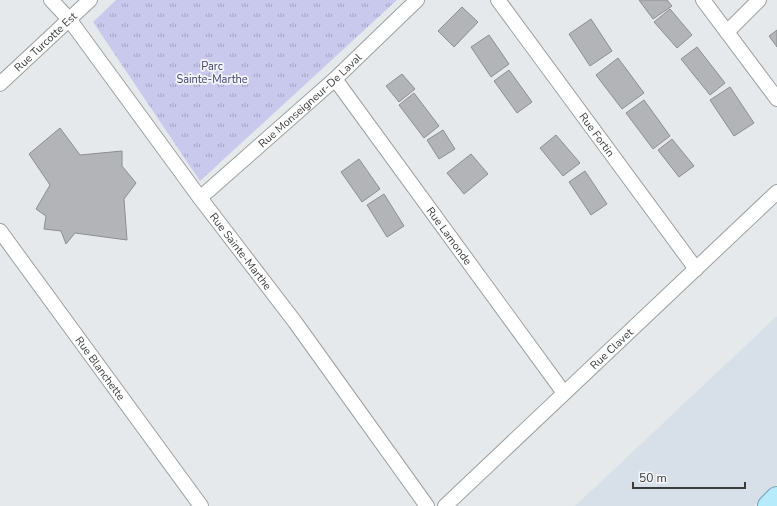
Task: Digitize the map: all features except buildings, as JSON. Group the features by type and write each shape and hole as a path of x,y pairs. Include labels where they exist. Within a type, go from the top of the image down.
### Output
{"main road":[{"path":"769,506 777,498"}],"street":[{"name":"Rue Sainte-Marthe","path":"51,0 69,19 200,198 295,322 427,506"},
{"name":"Rue Turcotte Est","path":"0,84 90,0"},
{"name":"Rue Monseigneur-De Laval","path":"200,198 335,78 417,0"},
{"name":"Rue Fortin","path":"498,0 696,269"},
{"path":"703,0 777,99"},
{"path":"727,32 759,0"},
{"name":"Rue Lamonde","path":"335,78 564,393"},
{"name":"Rue Clavet","path":"445,506 777,192"},
{"name":"Rue Blanchette","path":"0,231 201,506"}],"shaded area":[{"path":"777,316 777,484 754,506 575,506"}],"green space":[{"name":"Parc Sainte-Marthe","path":"116,0 397,0 200,181 93,22"}]}
